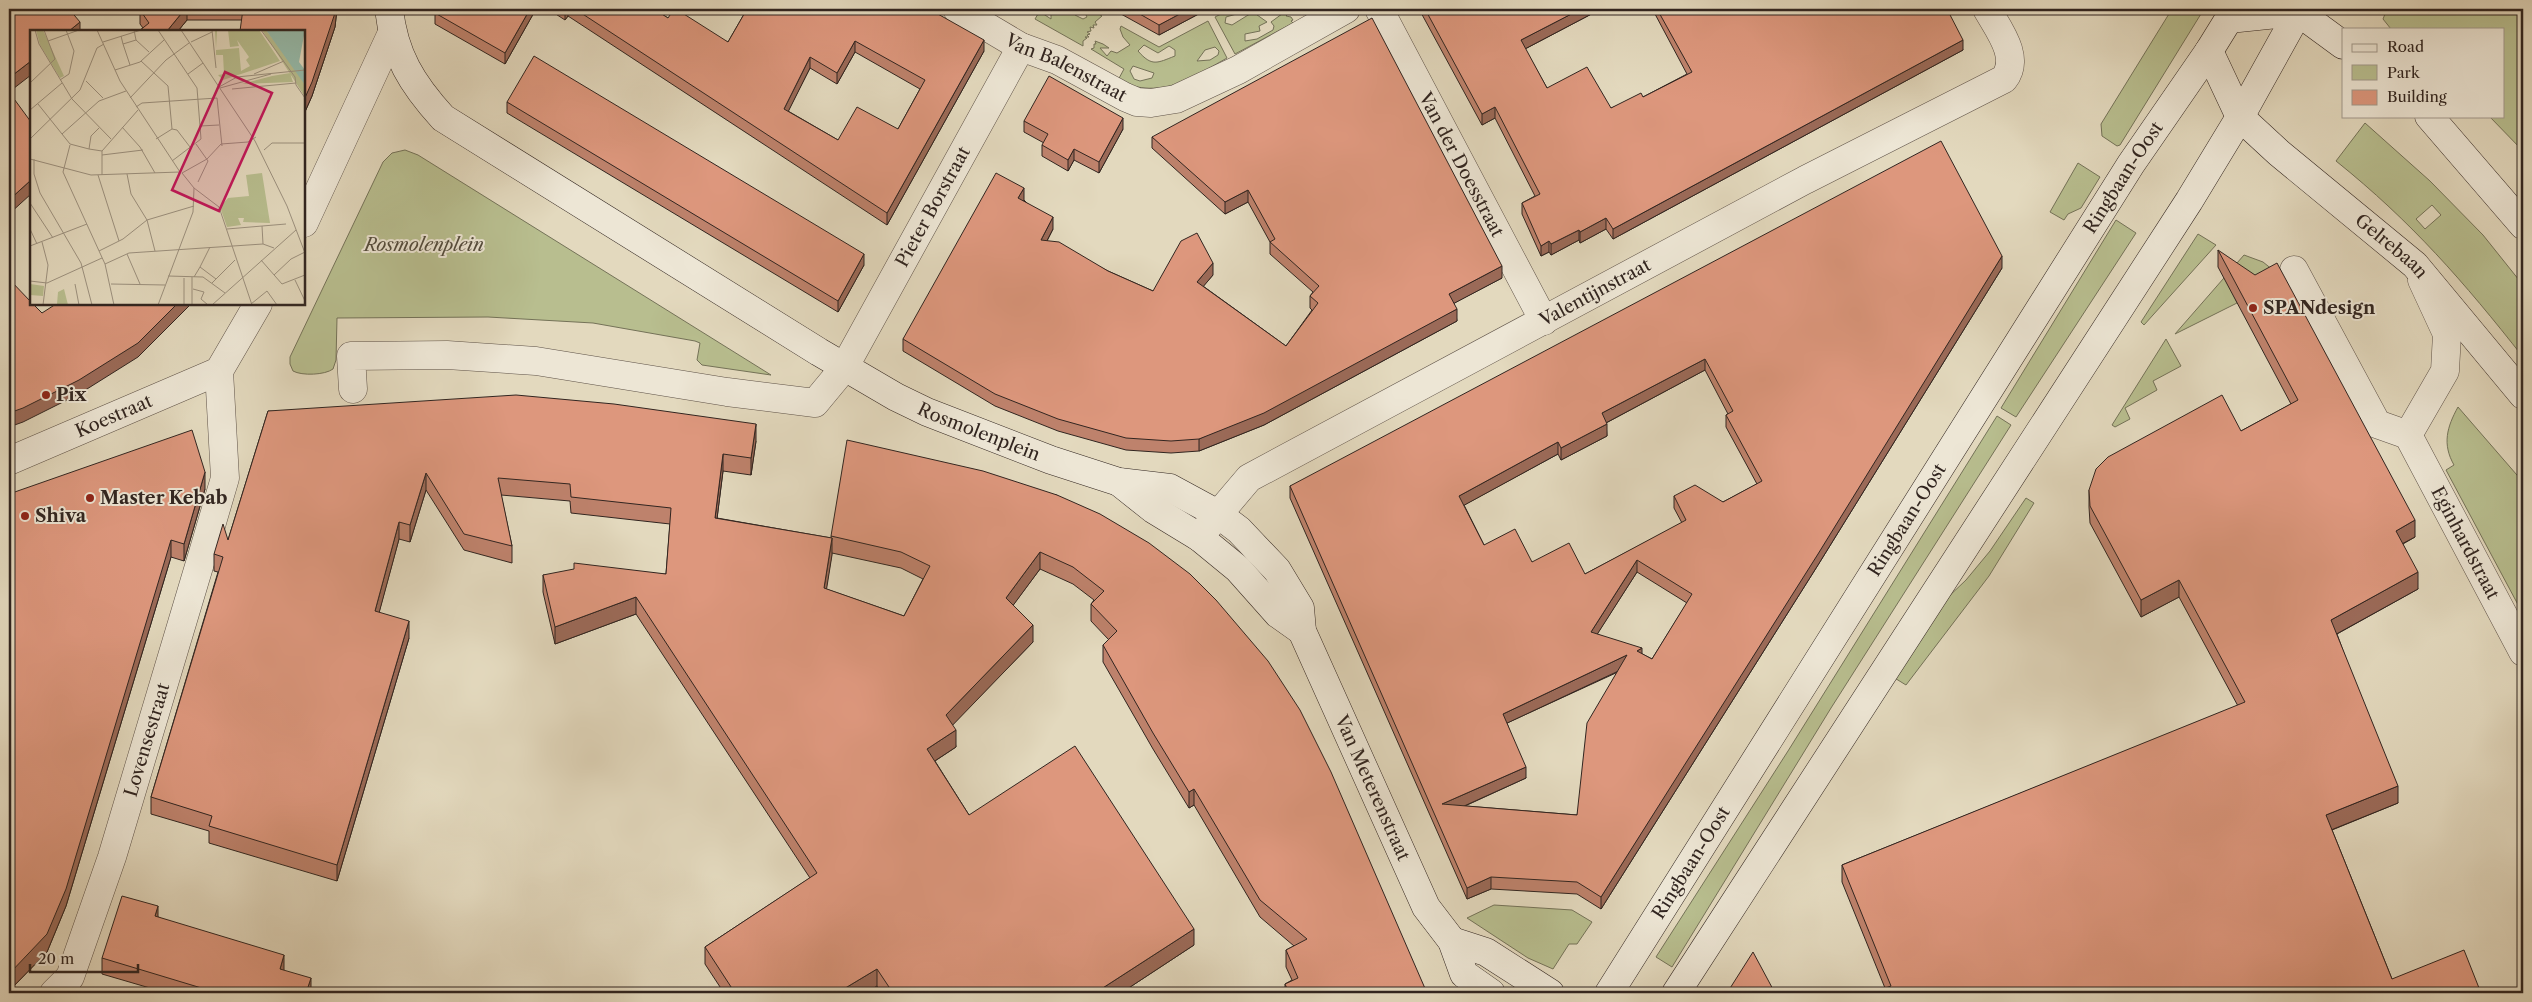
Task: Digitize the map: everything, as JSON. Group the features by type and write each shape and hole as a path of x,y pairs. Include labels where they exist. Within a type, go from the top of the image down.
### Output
{"street":[{"name":"Van Balenstraat","path":"957,9 1021,47 1057,60 1125,97 1137,102 1152,103 1176,98 1238,70 1346,9"},
{"name":"Van der Doesstraat","path":"1379,9 1544,321"},
{"name":"Valentijnstraat","path":"1199,537 1249,478 1805,180 2004,79 2010,72 2012,60 2008,47 1987,9"},
{"name":"Ringbaan-Oost","path":"1609,993 2131,164 2209,51 2232,14 2299,10"},
{"path":"1676,993 2189,201 2240,117 2299,10 2342,44"},
{"name":"Rosmolenplein","path":"305,220 390,22"},
{"name":"Rosmolenplein","path":"390,22 404,66 419,92 443,118 844,368 926,412 1051,460 1119,482 1170,488 1218,514"},
{"name":"Pieter Borstraat","path":"844,368 1021,47"},
{"path":"2209,51 2240,117"},
{"name":"Gelrebaan","path":"2240,117 2279,153 2415,265 2523,395"},
{"path":"2432,118 2523,225"},
{"path":"2294,270 2377,424 2408,435 2446,371 2447,334 2415,265"},
{"path":"219,372 257,305"},
{"path":"353,389 351,356 447,355 536,360 728,392 815,403 844,368"},
{"name":"Koestraat","path":"9,461 219,372"},
{"name":"Lovensestraat","path":"54,993 70,977 112,857 225,478 219,372"},
{"name":"Eginhardstraat","path":"2408,435 2523,652"},
{"name":"Rosmolenplein","path":"1119,482 1153,509 1199,537"},
{"name":"Van Meterenstraat","path":"1218,514 1239,530 1277,570 1300,608 1302,631 1426,908 1452,941 1464,974 1491,993"},
{"path":"1199,537 1238,569 1278,614 1302,631"},
{"path":"1452,941 1486,952 1550,993"}],"green space":[{"path":"1041,9 1045,9 1042,13 1051,19 1051,9 1071,9 1075,15 1083,19 1087,17 1083,9 1090,9 1102,16 1095,22 1097,25 1093,25 1094,28 1090,27 1091,31 1087,32 1090,34 1087,35 1089,37 1085,37 1087,38 1083,41 1083,46 1035,19"},
{"path":"1231,9 1245,9 1240,13 1226,17 1225,23 1232,25 1253,12 1267,22 1259,26 1260,31 1245,34 1245,41 1257,39 1273,30 1274,26 1271,22 1286,11 1289,13 1286,16 1291,17 1293,23 1235,54 1215,17"},
{"path":"2172,9 2204,9 2120,145 2117,146 2102,136 2101,124"},
{"path":"2387,9 2483,9 2485,12 2492,9 2523,9 2523,151 2491,118 2504,118 2504,28 2390,28 2383,19"},
{"path":"1208,21 1227,58 1175,85 1163,88 1149,88 1134,87 1117,82 1124,69 1091,49 1096,44 1095,41 1103,44 1109,48 1100,48 1107,56 1111,51 1117,53 1130,45 1123,37 1120,29 1121,26 1159,47","holes":["1144,45 1158,53 1169,46 1175,50 1175,56 1159,62 1147,60 1138,51","1215,47 1219,51 1218,55 1210,60 1197,61 1205,50","1133,66 1154,73 1152,78 1140,81 1134,79 1130,71"]},
{"path":"2365,123 2430,181 2483,235 2523,285 2523,357 2480,303 2436,254 2389,207 2336,161","holes":["2432,205 2441,215 2425,229 2416,219"]},
{"name":"Rosmolenplein","path":"405,150 418,155 771,375 702,365 697,360 700,343 695,341 593,323 488,317 337,318 336,360 333,369 325,373 313,374 302,374 293,371 290,357 383,162 392,153"},
{"path":"2078,163 2100,177 2081,208 2068,214 2064,220 2050,212"},
{"path":"2116,220 2136,233 2016,417 2001,408"},
{"path":"2198,234 2216,245 2144,325 2141,322"},
{"path":"2244,255 2263,262 2273,270 2233,292 2237,303 2175,334"},
{"path":"2166,339 2181,366 2153,381 2157,390 2125,408 2130,419 2115,427 2112,425"},
{"path":"2458,407 2523,482 2523,614 2446,470 2454,465 2448,450 2447,436"},
{"path":"1997,416 2011,425 1831,708 1672,967 1656,957 1788,751"},
{"path":"2026,498 2034,503 1989,576 1906,685 1893,677 1946,599 1966,580 1990,551"},
{"path":"1494,905 1572,910 1592,922 1577,944 1569,944 1553,969 1528,958 1467,918"}],"building":[{"path":"9,9 69,9 80,22 70,30 30,30 30,62 9,78"},
{"path":"185,9 168,30 140,30 149,23 140,10"},
{"path":"243,9 335,9 312,82 305,98 305,30 240,30"},
{"path":"437,9 530,9 505,53 435,13"},
{"path":"575,9 654,9 668,18 676,9 728,42 747,9 929,9 984,40 887,213","holes":["855,41 925,80 898,129 857,107 838,140 784,109 810,57 837,73"]},
{"path":"1131,9 1189,9 1159,25"},
{"path":"1425,9 1581,9 1521,40 1547,88 1587,67 1611,108 1641,93 1643,97 1692,72 1657,9 1947,9 1963,40 1613,229 1606,218 1580,232 1579,230 1551,244 1549,241 1541,246 1522,203 1540,194 1495,107 1482,114"},
{"path":"1372,18 1502,266 1449,294 1457,309 1264,413 1199,439 1171,441 1126,438 1058,419 995,394 903,339 996,173 1024,188 1018,198 1053,217 1041,240 1059,242 1108,271 1153,291 1181,241 1197,233 1213,263 1197,282 1286,346 1318,303 1310,296 1319,286 1270,242 1275,239 1248,190 1225,202 1152,137"},
{"path":"534,56 864,254 838,301 507,102"},
{"path":"1049,76 1123,118 1099,162 1074,149 1068,160 1042,145 1048,134 1024,121"},
{"path":"9,92 30,121 30,181 9,200"},
{"path":"1941,141 2002,256 1818,554 1601,897 1577,882 1491,877 1467,888 1290,486","holes":["1705,359 1733,411 1726,415 1762,481 1723,502 1695,485 1674,496 1686,520 1585,574 1569,543 1532,562 1515,529 1484,545 1459,496 1558,442 1561,448 1607,424 1602,413","1637,560 1692,594 1652,659 1637,651 1642,648 1591,632","1627,655 1587,723 1577,815 1442,804 1526,767 1503,714"]},
{"path":"2218,250 2255,275 2277,263 2415,520 2396,531 2418,572 2331,620 2398,786 2326,815 2392,979 2464,950 2481,993 1872,993 1891,986 1842,865 2245,702 2179,580 2141,600 2090,506 2089,490 2096,469 2108,457 2222,395 2241,431 2298,400"},
{"path":"9,279 30,301 30,305 34,305 42,313 54,305 176,305 138,343 79,380 9,413"},
{"path":"516,395 614,404 756,424 751,458 723,454 715,518 832,538 824,588 904,616 930,566 901,552 831,536 847,440 983,471 1057,495 1100,514 1149,543 1190,574 1216,600 1268,661 1300,710 1331,772 1427,993 1289,993 1285,984 1298,978 1286,950 1307,939 1260,900 1194,789 1189,792 1153,733 1103,645 1117,631 1091,604 1104,591 1073,567 1040,552 1006,598 1033,625 946,715 956,730 927,749 969,815 1075,746 1194,929 1095,993 893,993 877,969 837,993 735,993 705,947 817,873 636,597 555,627 543,575 574,569 574,563 666,574 671,508 571,497 570,484 498,478 512,546 464,534 426,473 410,525 399,522 375,611 409,621 337,865 209,826 212,816 151,797 223,557 214,554 223,524 228,540 268,411"},
{"path":"192,430 205,472 184,544 171,540 66,889 47,934 9,974 9,494"},
{"path":"122,896 158,906 155,916 284,955 280,969 311,978 306,993 218,993 102,958"},
{"path":"1753,952 1775,993 1727,993"}],"place":[{"name":"SPANdesign","path":"2253,308"},
{"name":"Pix","path":"46,395"},
{"name":"Master Kebab","path":"90,498"},
{"name":"Shiva","path":"25,516"}]}
